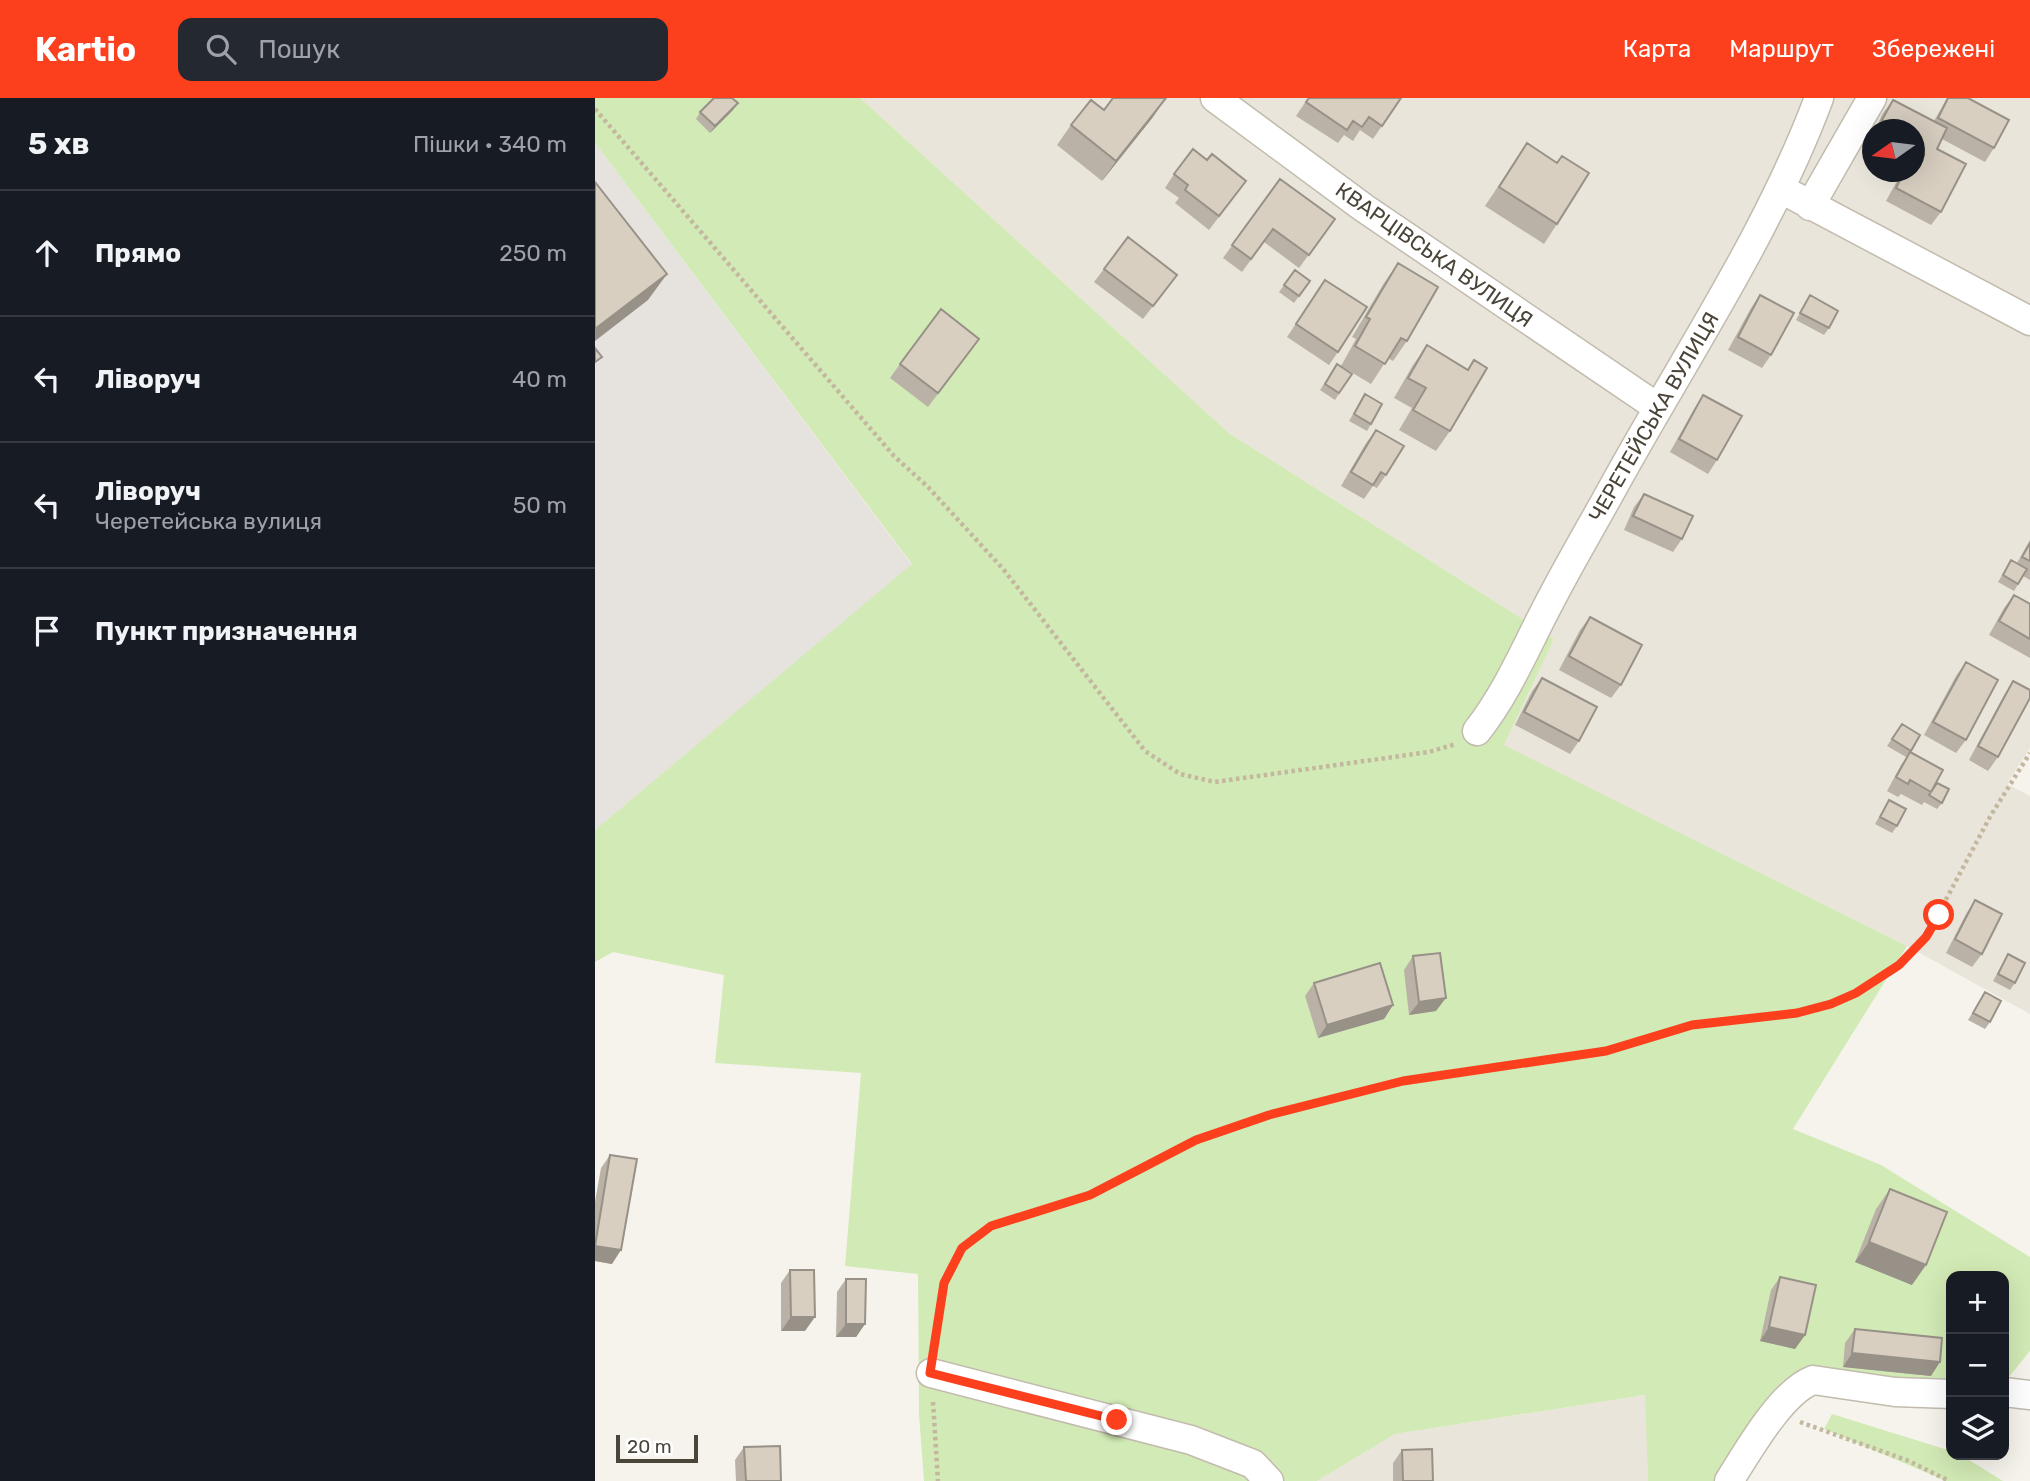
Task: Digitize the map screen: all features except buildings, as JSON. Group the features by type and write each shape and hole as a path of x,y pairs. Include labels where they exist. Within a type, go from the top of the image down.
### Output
{"street":[{"name":"КВАРЦІВСЬКА ВУЛИЦЯ","path":"1215,98 1364,208 1657,407"},
{"name":"ЧЕРЕТЕЙСЬКА ВУЛИЦЯ","path":"1477,731 1507,688 1548,605 1781,189 1819,98"},
{"path":"1809,206 1872,98"},
{"path":"1781,189 2030,321"},
{"path":"930,1373 1191,1440 1253,1464 1269,1481"},
{"path":"1729,1481 1776,1413 1797,1389 1813,1380 1895,1392 1946,1394"},
{"path":"2009,1393 2030,1395"}],"path":[{"path":"595,108 894,456 928,488 1004,570 1111,712 1145,751 1162,764 1180,774 1215,782 1429,752 1455,745 1477,731"},
{"path":"938,1481 930,1373 944,1283 962,1248 973,1236 1015,1217 1090,1195 1196,1140 1269,1115 1403,1081 1606,1051 1692,1025 1797,1013 1856,993 1899,965 1926,937 1991,816 2030,753"},
{"path":"1776,1413 1909,1461 1949,1481"}],"shaded area":[{"path":"860,98 2030,98 2030,748 2007,784 2030,796 2030,1014 1907,946 1504,745 1554,639 1230,434"},
{"path":"595,143 912,565 595,830"},
{"path":"1646,1395 1648,1481 1317,1481 1395,1434"}],"green space":[{"path":"595,98 860,98 1230,434 1554,639 1504,745 1907,946 1793,1129 1881,1165 2030,1257 2030,1351 2009,1377 2009,1271 1946,1271 1946,1395 1808,1388 1723,1481 1648,1481 1645,1395 1395,1434 1317,1481 924,1481 919,1414 918,1274 845,1266 861,1073 715,1063 724,975 613,952 595,962 595,830 912,564 595,143"},
{"path":"1832,1414 1946,1449 1946,1460 1969,1460 2003,1481 1946,1481 1824,1429"}],"route":[{"path":"1117,1420 930,1373 937,1314 944,1283 953,1262 973,1236 1015,1217 1090,1195 1196,1140 1269,1115 1403,1081 1606,1051 1692,1025 1797,1013 1831,1004 1879,980 1899,965 1926,937 1939,915"}]}
